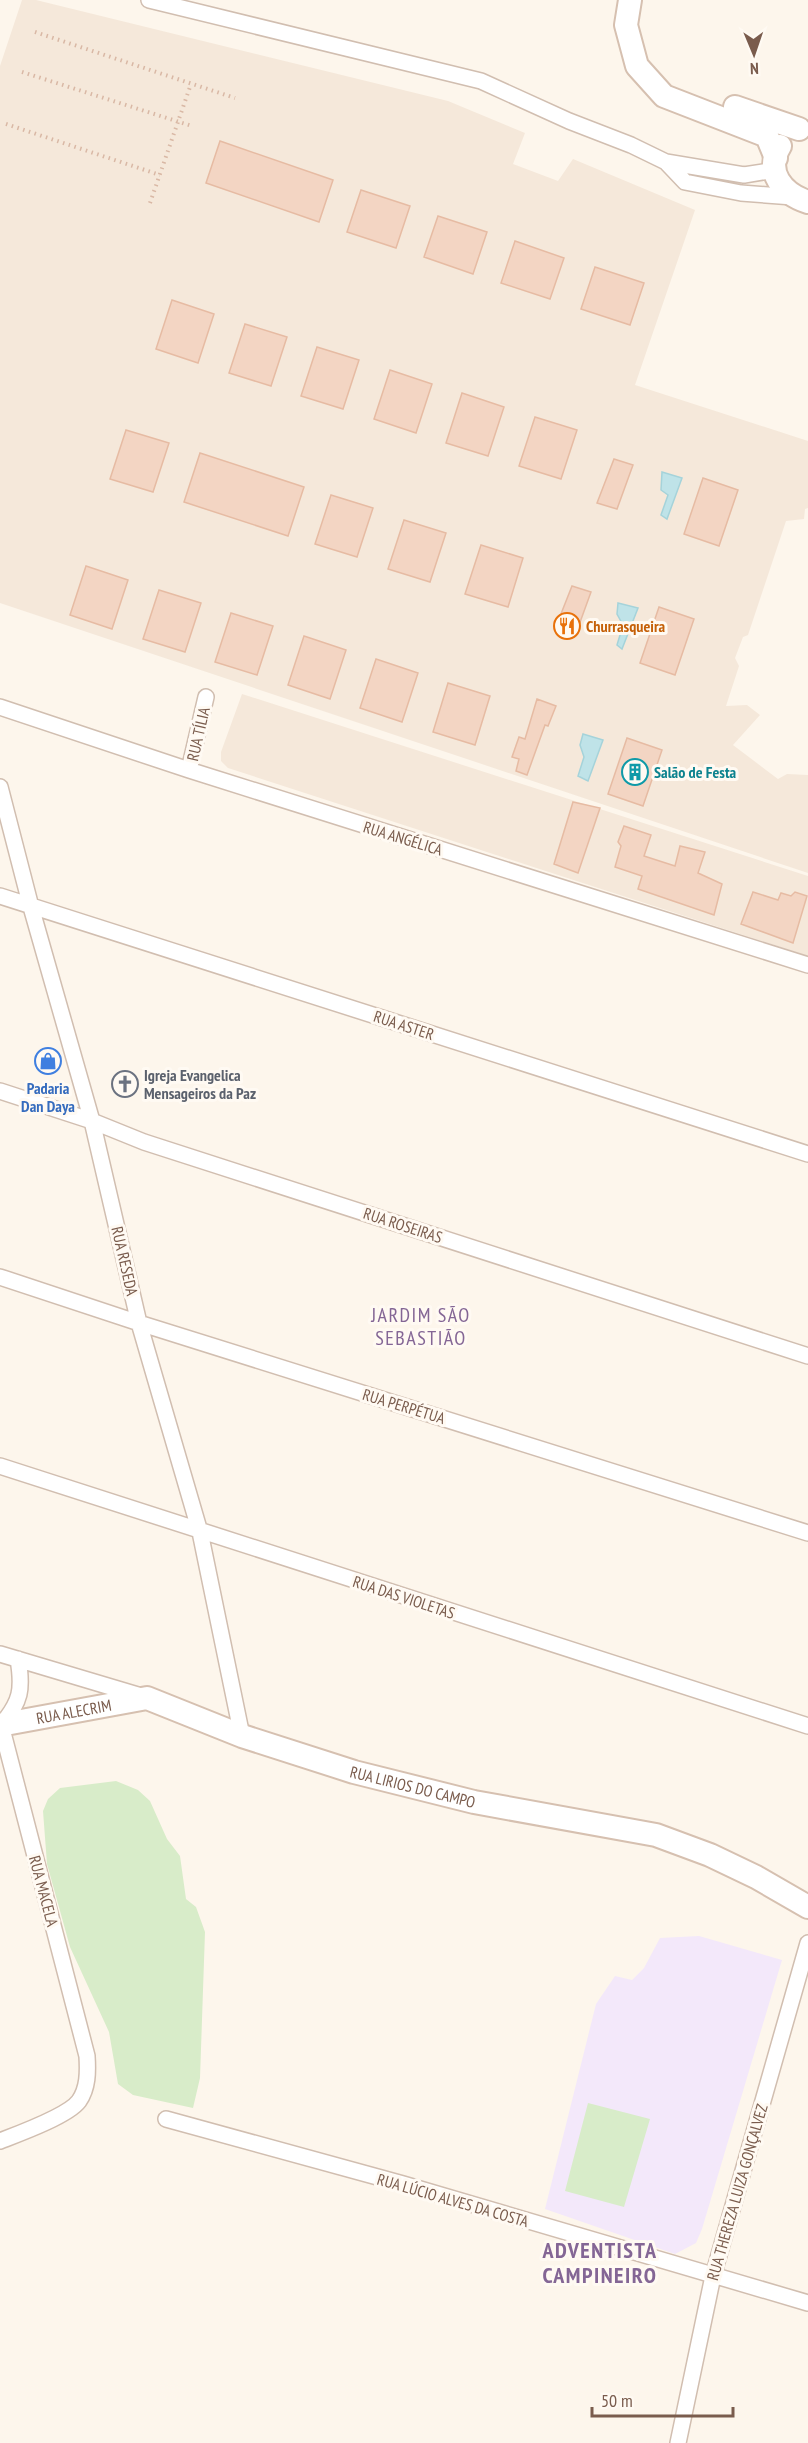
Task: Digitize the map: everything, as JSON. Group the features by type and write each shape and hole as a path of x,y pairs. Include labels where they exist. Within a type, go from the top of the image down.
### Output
{"main road":[{"path":"630,0 626,25 637,66 664,96 767,136 781,185 800,199"},
{"path":"644,0 638,31 651,65 670,87 695,97 803,129"},
{"path":"775,164 776,153 785,139 803,129"},
{"name":"RUA LIRIOS DO CAMPO","path":"147,1698 242,1736 354,1772 474,1802 656,1834 728,1864 808,1907"},
{"name":"RUA ALECRIM","path":"1,1725 147,1698"}],"street":[{"path":"149,0 482,81 666,162 744,175 775,164"},
{"path":"666,162 686,182 741,193 800,199"},
{"name":"RUA TÍLIA","path":"189,770 206,697"},
{"name":"RUA ANGÉLICA","path":"0,707 189,770 808,965"},
{"name":"RUA RESEDA","path":"0,787 31,907 92,1121 139,1323 200,1532 242,1736"},
{"name":"RUA ASTER","path":"0,896 808,1154"},
{"name":"RUA ROSEIRAS","path":"0,1091 92,1121 144,1142 808,1356"},
{"name":"RUA PERPÉTUA","path":"0,1277 139,1323 808,1533"},
{"name":"RUA DAS VIOLETAS","path":"0,1466 808,1726"},
{"name":"RUA LIRIOS DO CAMPO","path":"0,1654 147,1698"},
{"path":"1,1725 13,1711 20,1695 21,1677 18,1659"},
{"name":"RUA MACELA","path":"0,2141 48,2122 78,2102 88,2078 87,2056 1,1725"},
{"name":"RUA THEREZA LUIZA GONÇALVEZ","path":"678,2443 713,2276 808,1943"},
{"name":"RUA LÚCIO ALVES DA COSTA","path":"166,2119 403,2184 808,2303"}],"path":[{"path":"35,32 235,98"},
{"path":"22,72 192,126"},
{"path":"150,203 191,84"},
{"path":"6,124 160,175"}],"shaded area":[{"path":"22,0 36,0 448,101 525,133 513,164 558,181 573,159 695,210 635,385 808,441 808,508 805,509 804,519 786,521 748,635 743,637 735,658 739,666 726,706 747,705 760,715 733,745 778,779 787,774 808,775 808,873 0,603 0,66"},
{"path":"242,694 808,876 808,956 228,768 221,761 221,752"},
{"path":"699,1936 782,1960 702,2229 696,2243 675,2254 545,2209 596,2004 615,1976 632,1980 644,1968 660,1938"}],"green space":[{"path":"116,1781 138,1790 150,1801 167,1839 180,1856 186,1899 196,1907 205,1932 200,2078 193,2108 133,2095 118,2084 109,2032 70,1947 47,1864 43,1811 48,1799 60,1788"},
{"path":"588,2103 650,2119 624,2207 565,2191"}],"water":[{"path":"662,472 682,478 667,519 661,515 668,495 661,490"},
{"path":"618,603 638,608 622,649 617,645 623,625 617,614"},
{"path":"583,734 603,740 588,781 578,776 584,757 580,745"}],"building":[{"path":"220,141 333,180 319,222 206,183"},
{"path":"361,190 410,206 396,248 347,232"},
{"path":"438,216 487,232 473,274 424,257"},
{"path":"515,241 564,258 550,299 501,283"},
{"path":"595,267 644,283 630,325 581,309"},
{"path":"172,300 214,314 198,363 156,349"},
{"path":"245,324 287,337 271,386 229,373"},
{"path":"317,347 359,360 343,409 301,396"},
{"path":"390,370 432,384 416,433 374,419"},
{"path":"462,393 504,407 488,456 446,443"},
{"path":"535,417 577,430 561,479 519,466"},
{"path":"126,430 169,443 153,492 110,479"},
{"path":"200,453 304,487 288,536 184,502"},
{"path":"614,459 633,465 617,509 597,503"},
{"path":"703,478 738,490 719,546 684,534"},
{"path":"331,495 373,508 357,557 315,544"},
{"path":"404,520 446,533 430,582 388,569"},
{"path":"481,545 523,558 508,607 465,594"},
{"path":"86,566 128,580 112,629 70,615"},
{"path":"572,586 591,592 575,636 555,629"},
{"path":"159,590 201,603 185,652 143,639"},
{"path":"659,607 694,619 675,675 640,663"},
{"path":"231,613 273,626 257,675 215,662"},
{"path":"304,636 346,650 330,699 288,685"},
{"path":"376,659 418,673 402,722 360,708"},
{"path":"448,683 490,696 475,745 433,732"},
{"path":"537,699 556,706 548,726 545,725 527,775 516,771 519,759 512,757 519,737 525,739"},
{"name":"Salão de Festa","path":"627,738 662,750 643,806 608,794"},
{"path":"573,802 600,808 578,873 554,864"},
{"path":"624,826 651,835 644,856 675,866 680,846 705,852 698,873 722,884 714,915 638,889 642,876 615,867 621,846 618,842"},
{"path":"753,892 778,900 781,893 791,896 795,892 807,896 793,943 741,924"}],"place":[{"name":"Churrasqueira","path":"567,626"},
{"name":"Salão de Festa","path":"635,772"},
{"name":"Padaria Dan Daya","path":"48,1061"},
{"name":"Igreja Evangelica Mensageiros da Paz","path":"125,1084"}],"district":[{"name":"JARDIM SÃO SEBASTIÃO","path":"421,1326"},
{"name":"ADVENTISTA CAMPINEIRO","path":"600,2262"}]}
